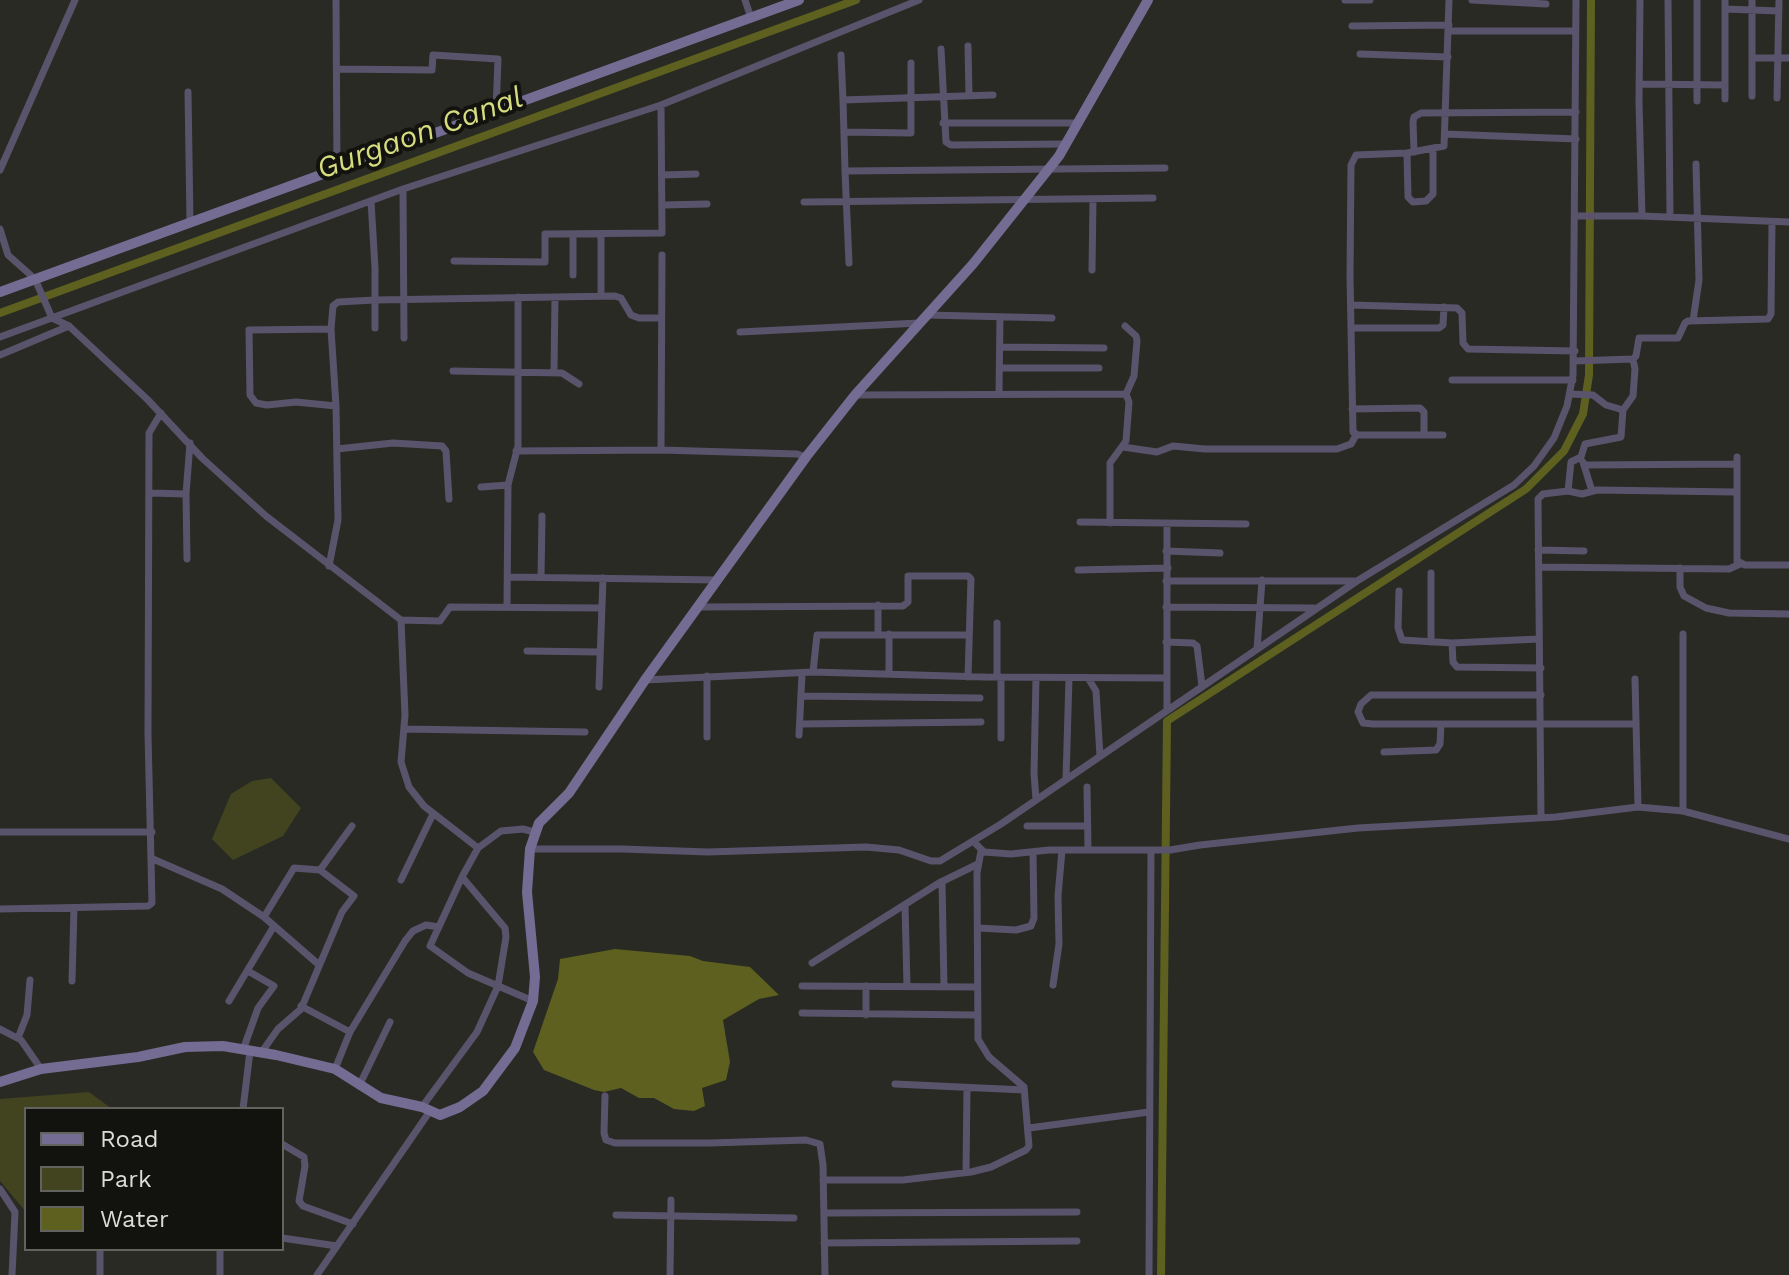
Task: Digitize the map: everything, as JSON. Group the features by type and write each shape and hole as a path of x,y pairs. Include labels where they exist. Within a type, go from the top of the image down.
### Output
{"street":[{"path":"0,170 75,0"},
{"path":"336,0 337,169"},
{"path":"745,0 751,18"},
{"path":"0,292 799,0"},
{"path":"0,337 403,189 661,105 919,0"},
{"path":"0,1082 41,1069 138,1057 185,1047 223,1046 335,1069 381,1098 440,1115 460,1107 483,1091 515,1048 533,1001 535,977 527,892 530,849 539,823 569,793 645,680 806,457 855,395 973,264 1049,168 1080,123 1148,0"},
{"path":"1345,0 1370,0"},
{"path":"1356,435 1352,429 1352,158 1444,146 1449,0"},
{"path":"1472,0 1546,4"},
{"path":"1576,0 1573,380 1579,394"},
{"path":"1640,0 1642,216"},
{"path":"1668,0 1670,217"},
{"path":"1697,0 1697,101"},
{"path":"1752,0 1752,96"},
{"path":"1777,98 1779,0"},
{"path":"1725,99 1725,4 1752,11 1779,11"},
{"path":"1352,26 1575,31"},
{"path":"1779,40 1789,40"},
{"path":"968,46 969,96"},
{"path":"941,49 946,142 951,145 1066,144"},
{"path":"1360,54 1448,57"},
{"path":"337,69 432,70 433,55 498,59 496,111"},
{"path":"841,55 849,263"},
{"path":"1752,58 1789,58"},
{"path":"844,132 911,133 911,63"},
{"path":"1639,84 1725,85"},
{"path":"188,92 190,223"},
{"path":"843,100 993,95"},
{"path":"454,261 545,262 545,234 662,233 661,105"},
{"path":"1433,149 1433,194 1426,201 1413,202 1408,197 1414,117 1421,113 1576,112"},
{"path":"943,123 1080,123"},
{"path":"1445,134 1576,139"},
{"path":"1693,321 1699,280 1696,164"},
{"path":"845,171 1165,168"},
{"path":"662,175 696,174"},
{"path":"403,189 404,338"},
{"path":"804,202 1153,198"},
{"path":"1092,270 1093,199"},
{"path":"371,201 375,328"},
{"path":"663,205 707,204"},
{"path":"1576,216 1697,217 1735,222 1789,222"},
{"path":"1592,491 1583,461 1586,443 1621,437 1623,410 1633,396 1633,359 1639,338 1678,338 1685,323 1693,321 1765,320 1770,317 1772,222"},
{"path":"0,229 8,255 35,279 52,318 69,326 161,413 202,458 266,516 401,620 440,621 450,607 602,608"},
{"path":"573,234 573,275"},
{"path":"601,234 601,296"},
{"path":"661,450 662,255"},
{"path":"329,566 338,520 331,329 333,306 338,302 601,296 621,298 631,315 639,318 660,318"},
{"path":"507,607 508,485 516,451 519,373 518,297"},
{"path":"554,372 555,297"},
{"path":"1351,305 1460,310 1463,343 1468,349 1575,351"},
{"path":"1351,328 1436,329 1443,325 1444,307"},
{"path":"999,394 1000,317"},
{"path":"740,332 924,319 1052,318"},
{"path":"0,355 69,326"},
{"path":"1110,523 1110,463 1123,447 1129,402 1126,394 1134,376 1137,341 1125,326"},
{"path":"331,329 249,330 250,395 256,403 267,405 296,402 336,406"},
{"path":"1000,347 1104,348"},
{"path":"1574,361 1633,359"},
{"path":"1000,368 1099,368"},
{"path":"453,371 554,372 562,373 579,384"},
{"path":"1452,380 1573,380"},
{"path":"855,395 1126,394"},
{"path":"1579,394 1595,396 1606,405 1623,410"},
{"path":"530,849 708,852 866,847 899,850 940,861 977,847 1036,800 1316,608 1514,485 1534,466 1554,438 1579,394"},
{"path":"1352,409 1420,408 1424,412 1424,435"},
{"path":"0,909 148,906 154,898 148,734 149,433 161,413"},
{"path":"1123,447 1157,452 1173,446 1205,449 1337,449 1351,444 1356,435"},
{"path":"1356,435 1443,435"},
{"path":"187,559 186,494 190,443"},
{"path":"337,449 393,443 442,446 446,451 449,499"},
{"path":"516,451 661,450 797,454 806,457"},
{"path":"1568,491 1571,462 1736,460 1735,557 1740,564"},
{"path":"481,487 508,485"},
{"path":"1541,818 1539,497 1568,491 1582,494 1592,491 1736,492"},
{"path":"150,493 186,494"},
{"path":"541,577 542,516"},
{"path":"1080,522 1246,524"},
{"path":"1167,524 1167,710"},
{"path":"1538,550 1584,551"},
{"path":"1166,551 1220,553"},
{"path":"1539,567 1729,569 1740,564 1789,565"},
{"path":"1078,570 1168,568"},
{"path":"1680,568 1680,587 1684,596 1706,608 1729,613 1789,614"},
{"path":"1431,573 1431,642"},
{"path":"699,607 907,605 907,578 910,575 968,576 971,579 968,677"},
{"path":"509,577 717,580"},
{"path":"599,687 603,578"},
{"path":"1257,649 1262,580"},
{"path":"1166,581 1357,581"},
{"path":"1399,591 1400,637 1405,641 1452,643 1539,639"},
{"path":"878,605 878,634"},
{"path":"1166,607 1316,608"},
{"path":"401,620 404,729 401,762 409,787 433,814 478,848"},
{"path":"997,623 1001,738"},
{"path":"889,634 889,674"},
{"path":"1683,634 1683,811"},
{"path":"813,672 817,635 969,635"},
{"path":"1166,642 1193,643 1197,646 1202,686"},
{"path":"1452,643 1453,662 1457,667 1541,668"},
{"path":"527,651 600,652"},
{"path":"645,680 813,672 1166,678"},
{"path":"799,735 802,674"},
{"path":"707,676 707,737"},
{"path":"1036,678 1036,800"},
{"path":"1066,779 1069,678"},
{"path":"1088,678 1096,691 1100,756"},
{"path":"1635,679 1638,807"},
{"path":"1541,695 1371,695 1359,708 1360,720 1367,724 1636,724"},
{"path":"802,696 980,698"},
{"path":"800,724 981,722"},
{"path":"1384,752 1436,750 1440,744 1441,724"},
{"path":"404,729 585,732"},
{"path":"1087,787 1088,850"},
{"path":"977,847 1011,854 1062,850 1170,850 1358,828 1541,818 1638,807 1683,811 1789,839"},
{"path":"401,880 433,814"},
{"path":"320,870 352,826"},
{"path":"1027,826 1087,826"},
{"path":"533,1001 468,973 430,946 478,848 501,831 523,829 534,832"},
{"path":"0,832 152,832"},
{"path":"823,1180 903,1180 966,1172 991,1167 1026,1150 1031,1140 1024,1090 1019,1081 989,1057 978,1039 977,847"},
{"path":"1053,985 1059,944 1058,896 1062,850"},
{"path":"1149,1275 1154,850"},
{"path":"978,928 1016,930 1031,926 1034,918 1033,852"},
{"path":"153,859 222,889 264,917 318,964"},
{"path":"812,963 942,882 978,864"},
{"path":"252,1051 301,1006 342,912 354,896 320,870 294,868 264,917"},
{"path":"317,1275 472,1041 498,986 505,928 462,877"},
{"path":"942,882 944,987"},
{"path":"905,905 907,986"},
{"path":"72,981 74,908"},
{"path":"335,1069 350,1032 413,931 426,925 439,927"},
{"path":"229,1001 274,926"},
{"path":"243,1107 258,1008 274,986 248,971"},
{"path":"18,1038 27,1015 30,980"},
{"path":"802,986 977,987"},
{"path":"866,986 866,1015"},
{"path":"301,1006 350,1032"},
{"path":"802,1013 977,1015"},
{"path":"359,1086 390,1022"},
{"path":"0,1029 18,1038 41,1069"},
{"path":"895,1084 1024,1090"},
{"path":"966,1172 967,1088"},
{"path":"605,1096 606,1140 615,1143 816,1141 822,1150 825,1275"},
{"path":"1029,1128 1149,1112"},
{"path":"284,1145 304,1157 299,1201 303,1206 353,1224"},
{"path":"0,1189 15,1212 12,1275"},
{"path":"670,1275 671,1200"},
{"path":"824,1213 1077,1212"},
{"path":"616,1215 794,1218"},
{"path":"284,1238 337,1246"},
{"path":"824,1243 1077,1241"},
{"path":"100,1251 100,1275"},
{"path":"220,1251 220,1275"}],"green space":[{"path":"271,778 301,808 283,836 233,860 212,839 231,794 252,781"},
{"path":"89,1092 109,1107 24,1107 24,1210 0,1181 0,1099"}],"water":[{"path":"615,949 690,956 703,961 750,967 779,995 759,999 723,1020 730,1062 726,1080 702,1088 705,1106 694,1111 674,1109 654,1098 639,1098 621,1088 604,1092 594,1090 544,1070 533,1052 558,979 560,959"}],"waterway":[{"name":"Gurgaon Canal","path":"0,313 856,0"},
{"path":"1161,1275 1167,721 1526,489 1564,451 1583,414 1589,375 1591,0"}]}
